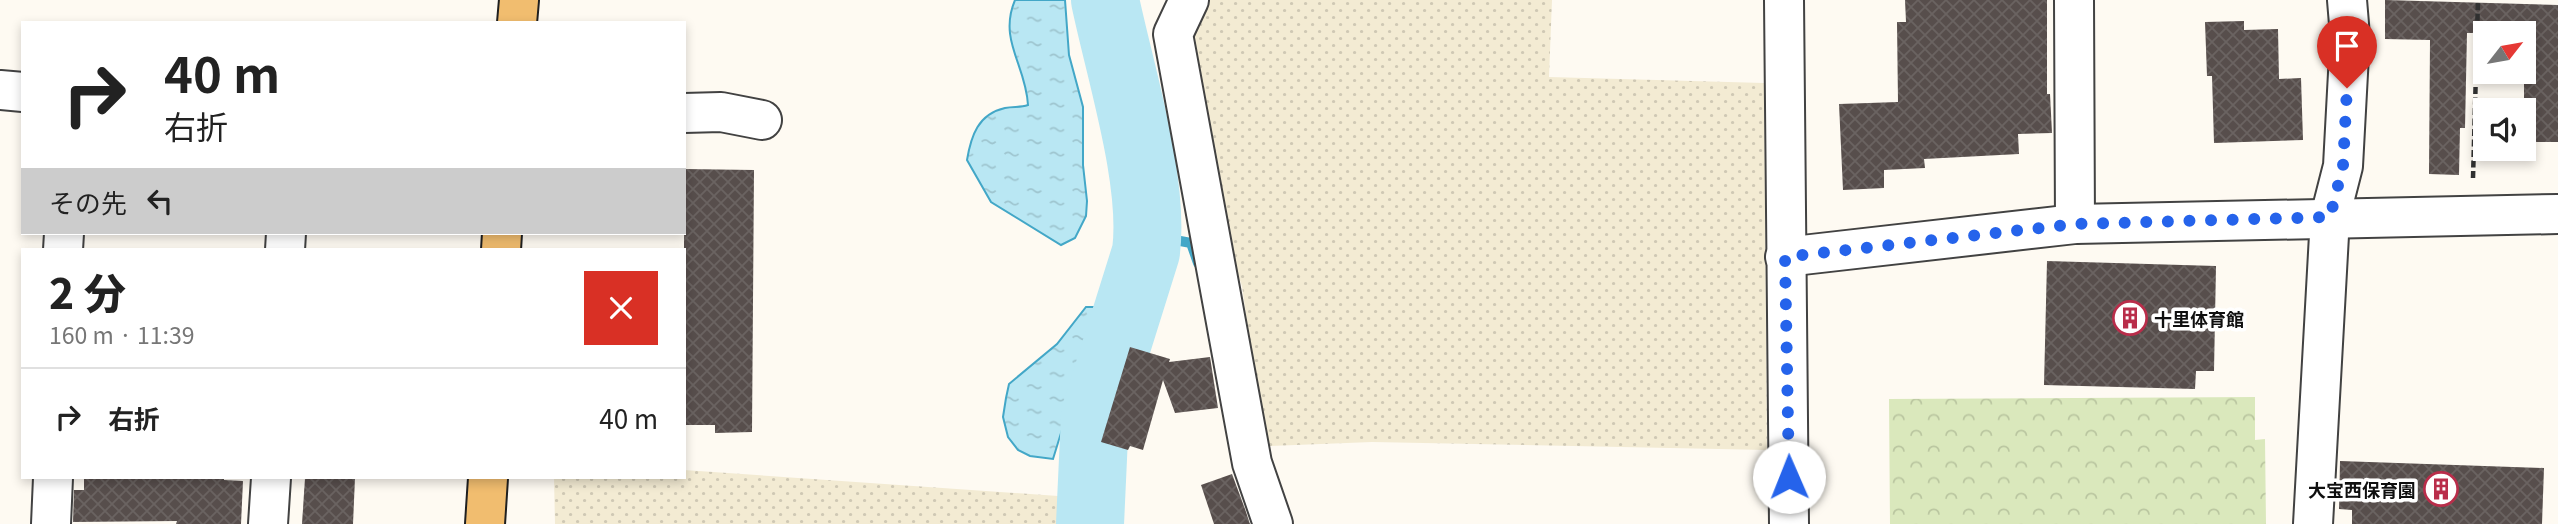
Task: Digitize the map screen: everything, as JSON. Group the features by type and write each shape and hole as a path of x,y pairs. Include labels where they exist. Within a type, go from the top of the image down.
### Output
{"main road":[{"path":"517,21 519,0"},
{"path":"485,524 488,479"}],"street":[{"path":"1189,0 1173,34 1252,463 1273,524"},
{"path":"1784,0 1789,524"},
{"path":"2074,0 2075,224"},
{"path":"2313,524 2330,217 2343,166 2350,36 2347,0"},
{"path":"0,90 21,92"},
{"path":"686,113 721,112 762,120"},
{"path":"1785,257 2075,224 2558,214"},
{"path":"51,524 53,479"},
{"path":"268,524 271,479"}],"path":[{"path":"2472,215 2478,0"}],"shaded area":[{"path":"1200,0 1552,0 1549,77 1764,83 1767,450 1372,442 1270,446 1258,401 1242,286 1224,235 1182,34"},
{"path":"686,470 1072,497 1072,524 555,524 554,479 686,479"}],"green space":[{"path":"2255,397 2255,440 2265,439 2266,524 1890,524 1889,399"}],"water":[{"path":"1015,0 1065,0 1069,55 1083,107 1083,165 1087,201 1086,216 1075,238 1061,245 991,202 967,160 977,127 988,115 1005,108 1028,105 1023,77 1011,40 1011,14"},
{"path":"1086,307 1094,307 1098,313 1053,459 1030,456 1018,450 1008,437 1003,417 1009,384 1057,344"}],"building":[{"path":"1905,0 2047,0 2047,94 2050,94 2052,133 2018,134 2019,154 1924,159 1925,168 1884,170 1884,188 1843,190 1839,104 1898,102 1897,22 1906,22"},
{"path":"2385,0 2558,5 2558,142 2536,142 2536,98 2524,98 2524,84 2536,84 2536,21 2473,21 2473,33 2467,33 2465,128 2460,128 2459,175 2429,174 2430,40 2385,39"},
{"path":"2244,21 2244,30 2278,29 2279,79 2301,78 2303,140 2214,143 2212,76 2207,76 2205,22"},
{"path":"686,169 754,170 752,432 715,433 715,425 686,425"},
{"name":"十里体育館","path":"2047,261 2216,266 2214,371 2196,371 2195,389 2044,385"},
{"path":"1130,347 1170,359 1169,362 1210,357 1218,408 1175,413 1163,380 1143,450 1130,446 1128,450 1101,442"},
{"name":"大宝西保育園","path":"2340,461 2544,468 2542,524 2352,524 2352,510 2339,509"},
{"path":"1232,474 1250,524 1214,524 1201,485"},
{"path":"84,479 243,481 241,524 176,524 177,521 73,522 74,490 84,490"},
{"path":"305,479 355,479 353,524 302,524"}],"waterway":[{"path":"1090,524 1095,415 1146,252 1147,224 1141,160 1105,0"},
{"path":"1148,235 1191,243 1198,263"}],"place":[{"name":"十里体育館","path":"2130,318"},
{"name":"大宝西保育園","path":"2441,489"}],"route":[{"path":"1789,477 1785,257 2075,224 2330,217 2343,166 2347,88"}]}
